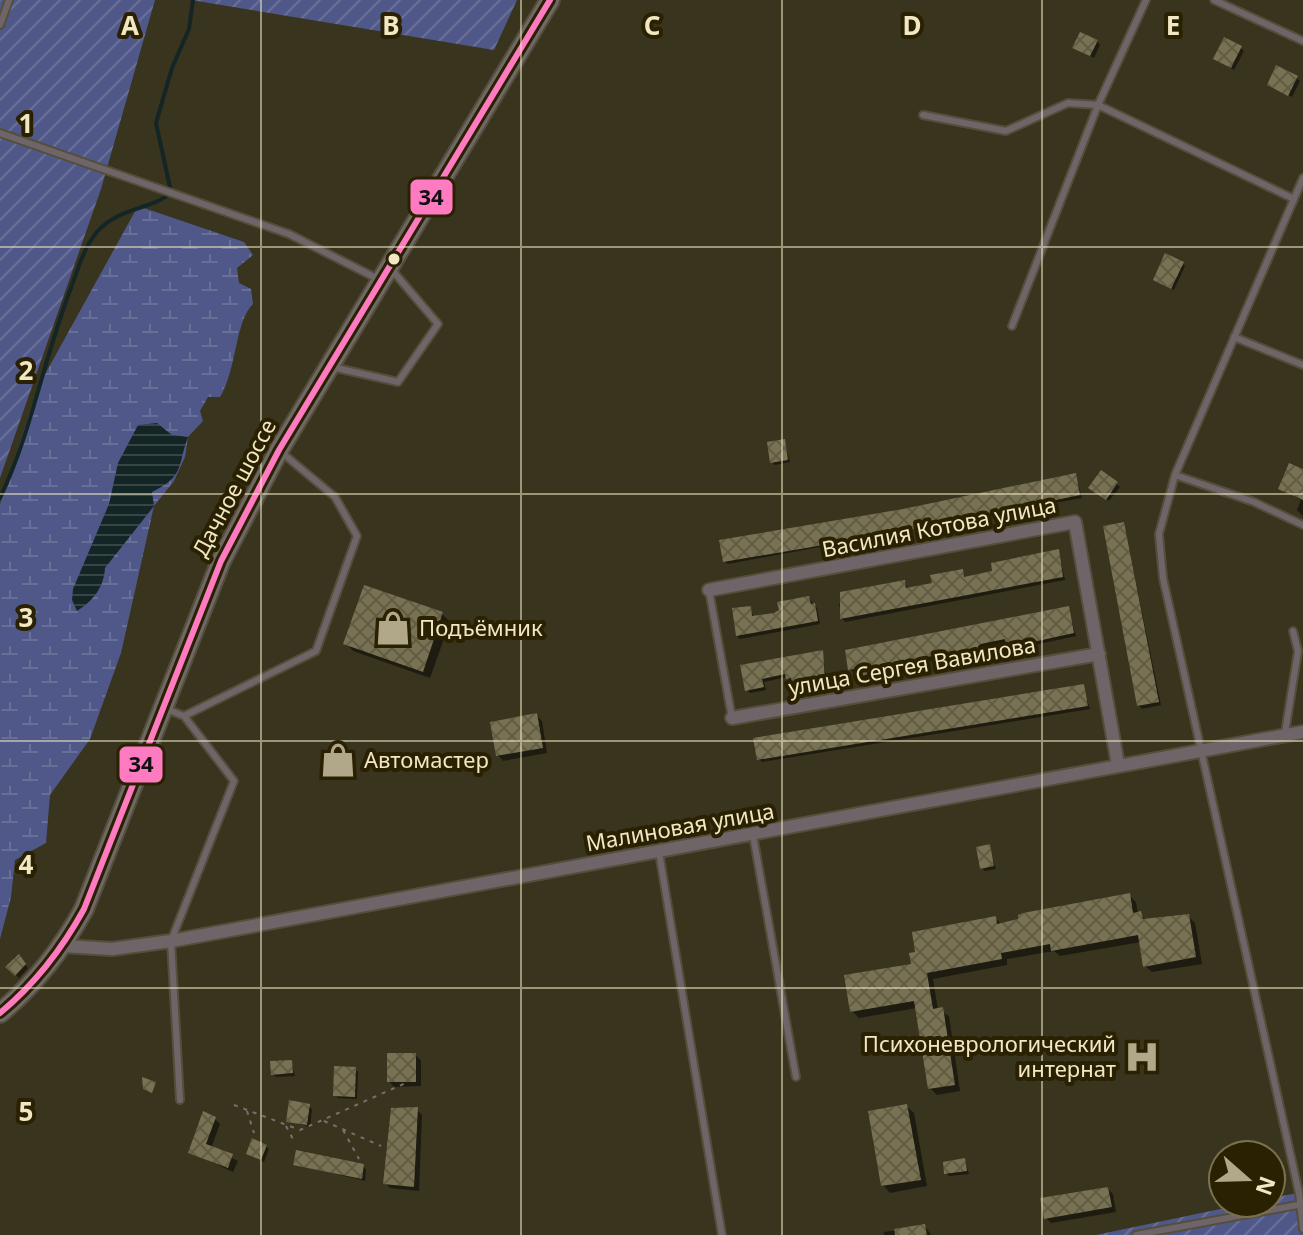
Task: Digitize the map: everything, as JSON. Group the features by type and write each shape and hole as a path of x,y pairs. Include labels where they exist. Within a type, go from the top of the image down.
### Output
{"main road":[{"name":"Дачное шоссе","path":"0,1013 18,998 63,946 84,909 221,561 279,450 328,366 550,0"}],"street":[{"name":"Василия Котова улица","path":"709,590 1075,522 1118,765"},
{"name":"улица Сергея Вавилова","path":"732,718 1099,654"},
{"name":"Малиновая улица","path":"63,946 112,949 171,941 1303,732"}],"lane":[{"path":"0,25 9,0"},
{"path":"1012,326 1098,105 1146,0"},
{"path":"1214,0 1303,41"},
{"path":"923,115 1006,131 1068,103 1098,105 1294,199"},
{"path":"0,133 289,234 385,273 438,324 398,382 328,366"},
{"path":"1303,178 1175,475 1159,534 1163,578 1301,1200 1303,1229"},
{"path":"1234,337 1303,365"},
{"path":"184,716 316,651 352,551 357,536 335,497 279,450"},
{"path":"1175,475 1254,502 1303,525"},
{"path":"709,590 732,718"},
{"path":"1284,737 1298,651 1293,631"},
{"path":"164,708 184,716 234,781 171,941 180,1100"},
{"path":"753,835 796,1077"},
{"path":"659,851 722,1235"},
{"path":"1136,1235 1165,1232 1301,1200"}],"path":[{"path":"234,1105 300,1130 408,1082"},
{"path":"246,1110 254,1133"},
{"path":"323,1120 381,1146"},
{"path":"285,1125 295,1143"},
{"path":"342,1129 359,1159"}],"green space":[{"path":"0,0 155,0 101,189 0,478"},
{"path":"191,0 517,0 494,50"},
{"path":"138,206 244,242 253,255 237,268 239,283 251,289 253,304 243,322 226,386 220,397 208,397 200,411 203,421 188,437 185,457 174,481 154,506 121,653 90,739 50,795 46,843 15,860 11,897 0,939 0,504 38,387"},
{"path":"1303,1192 1303,1235 1096,1235 1207,1212 1207,1219 1287,1219 1287,1195"}],"shaded area":[{"path":"157,423 172,435 188,437 178,469 170,481 152,492 154,506 105,568 97,593 77,611 72,600 73,589 109,504 118,463 138,425"}],"building":[{"path":"1080,32 1098,40 1090,56 1072,48"},
{"path":"1224,37 1242,46 1231,68 1213,59"},
{"path":"1276,65 1298,76 1288,96 1267,85"},
{"path":"1165,253 1184,262 1171,289 1153,280"},
{"path":"785,439 788,460 770,463 767,442"},
{"path":"1289,463 1303,469 1303,500 1278,489"},
{"path":"1101,470 1118,482 1106,500 1088,488"},
{"path":"1076,473 1080,495 900,532 723,562 719,540 903,509"},
{"path":"1124,522 1159,702 1137,706 1103,526"},
{"path":"1059,549 1063,577 840,619 840,592 905,580 906,588 932,583 930,575 963,569 964,577 992,571 991,563"},
{"name":"Подъёмник","path":"364,585 443,612 423,672 343,644"},
{"path":"809,596 811,604 815,603 818,621 736,636 732,608 751,606 752,616 774,613 779,610 777,602"},
{"path":"1069,606 1074,633 1006,648 1005,639 981,644 978,646 979,655 947,661 946,653 923,658 923,661 886,666 887,671 855,677 854,669 848,670 845,650"},
{"path":"823,650 825,680 792,686 791,678 786,679 785,674 762,679 764,687 745,691 740,665"},
{"path":"1084,684 1088,706 757,760 753,738"},
{"path":"537,713 543,748 496,756 490,722"},
{"path":"990,844 994,866 980,869 976,847"},
{"path":"1130,893 1133,913 1141,911 1143,919 1189,914 1196,957 1143,967 1138,935 1051,951 1050,944 1001,953 1002,959 927,973 933,1009 943,1007 955,1085 928,1089 914,1001 850,1012 844,975 911,964 909,953 915,952 912,932 996,916 997,924 1018,919 1018,915 1023,913"},
{"path":"19,954 26,964 15,976 5,967"},
{"path":"387,1053 416,1053 416,1082 387,1082"},
{"path":"292,1060 293,1073 271,1075 270,1061"},
{"path":"334,1066 356,1067 355,1097 333,1096"},
{"path":"142,1077 156,1082 152,1093 143,1089"},
{"path":"289,1100 310,1104 307,1125 286,1122"},
{"path":"907,1104 921,1180 881,1186 868,1111"},
{"path":"418,1107 414,1187 383,1184 391,1108"},
{"path":"203,1111 216,1117 206,1144 233,1154 228,1168 188,1153"},
{"path":"252,1138 267,1145 261,1160 246,1154"},
{"path":"296,1150 364,1164 362,1179 293,1165"},
{"path":"965,1158 967,1171 944,1174 943,1162"},
{"path":"1108,1187 1112,1207 1044,1219 1040,1198"},
{"path":"925,1224 927,1235 895,1235 894,1229"}],"waterway":[{"path":"0,498 21,447 62,314 88,244 116,217 156,202 171,192 156,123 172,68 189,29 193,0"}],"transit line":[{"name":"34","path":"0,1013 47,965 84,909 221,561 279,450 550,0"}],"place":[{"name":"Подъёмник","path":"393,628"},
{"name":"Автомастер","path":"338,760"},
{"name":"Психоневрологический интернат","path":"1142,1057"}]}
